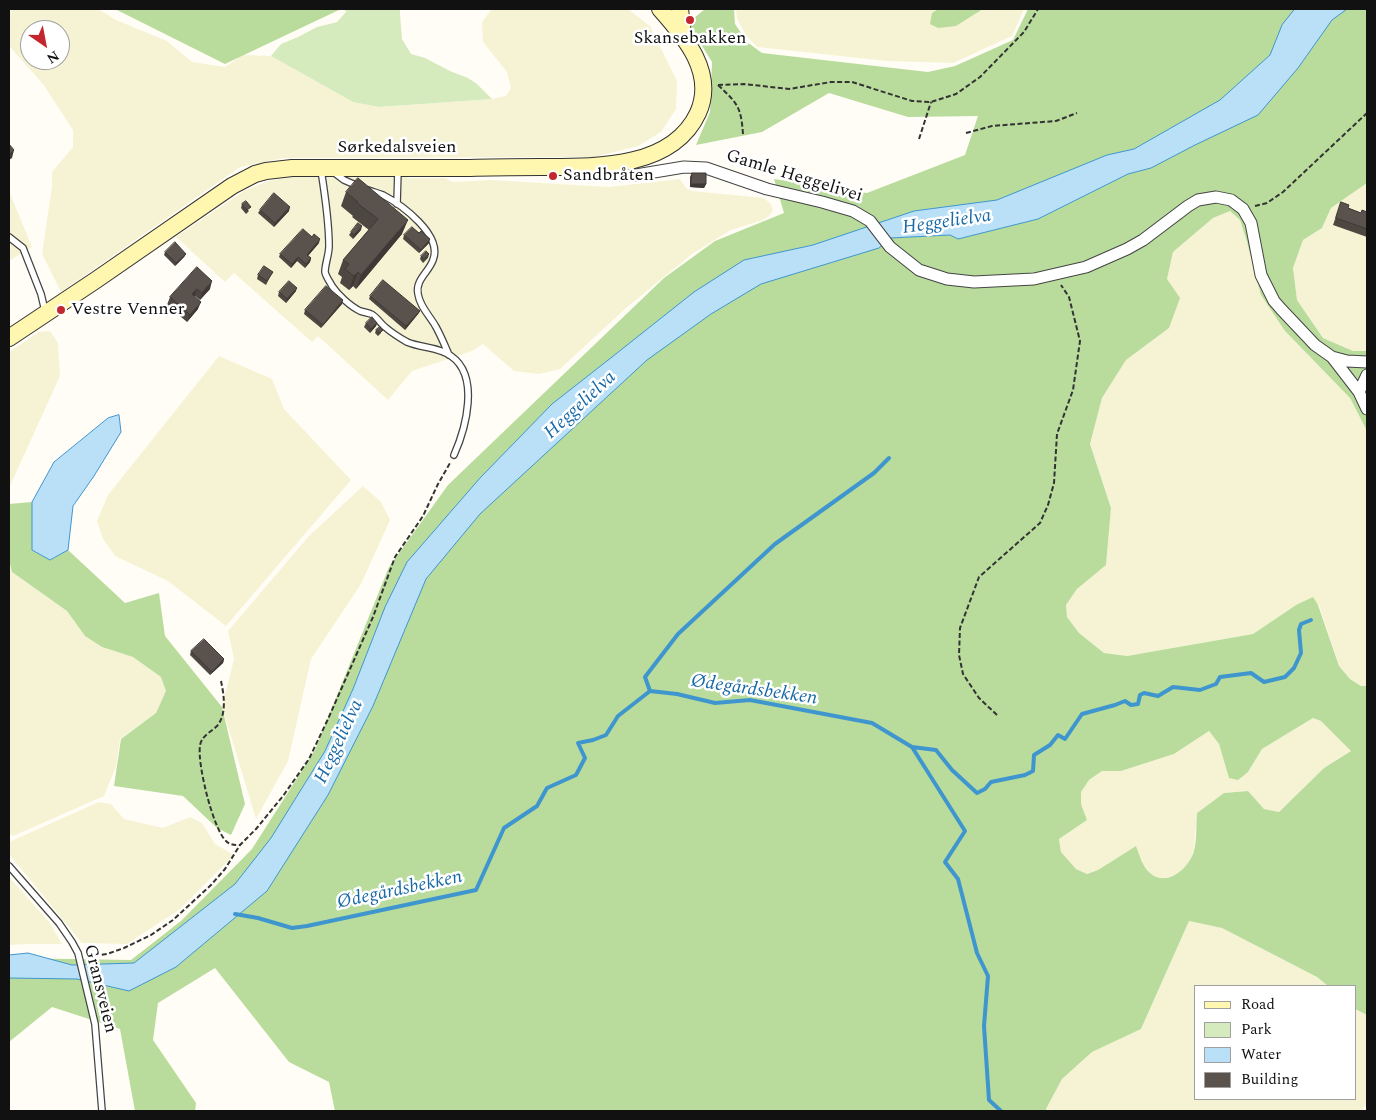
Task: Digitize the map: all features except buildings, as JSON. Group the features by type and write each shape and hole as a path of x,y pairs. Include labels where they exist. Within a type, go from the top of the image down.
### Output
{"street":[{"name":"Sørkedalsveien","path":"9,338 212,199 246,178 266,171 328,168 583,167 633,161 653,154 674,143 689,127 700,108 704,88 700,70 684,36 660,9"},
{"path":"680,9 684,36"},
{"name":"Gamle Heggelivei","path":"583,167 616,175 636,175 684,167 706,168 767,190 853,211 870,221 890,247 919,270 938,277 974,282 1034,279 1086,267 1127,249 1150,236 1198,200 1222,198 1230,200 1243,209"},
{"path":"1243,209 1251,224 1261,275 1274,301 1306,337 1332,357 1359,392 1367,409"},
{"path":"1332,357 1347,361 1367,362"},
{"path":"1359,392 1367,375"}],"lane":[{"path":"328,168 344,180 382,194 397,204 426,229 431,236 434,243 434,259 418,284 417,292 421,304 436,327 450,355 458,363 465,375 468,404 461,440 454,455"},
{"path":"328,168 329,248 325,274 333,288 347,301 360,310 376,317 384,326 406,341 450,355"},
{"path":"397,204 399,168"},
{"path":"9,237 22,248 41,294 45,314"},
{"name":"Gransveien","path":"9,866 59,923 78,953 96,1032 102,1111"}],"path":[{"path":"743,134 742,117 738,106 718,85 744,84 788,90 831,82 852,82 912,101 931,102 956,94 980,77 1024,32 1038,9"},
{"path":"919,139 931,102"},
{"path":"966,133 992,126 1056,121 1077,113"},
{"path":"1243,209 1267,203 1283,192 1367,113"},
{"path":"997,715 978,698 963,674 958,655 960,628 979,578 1040,523 1052,490 1056,434 1073,390 1080,341 1069,297 1053,275"},
{"path":"78,953 91,956 107,954 124,948 173,920 211,885 225,869 240,845 267,816 309,759 373,616 395,557 423,516 454,455"},
{"path":"221,681 224,698 223,711 217,725 206,733 200,745 201,763 207,798 218,830 225,841 232,846 240,845"}],"shaded area":[{"path":"11,9 98,9 116,20 167,41 192,62 225,67 243,55 271,56 353,102 379,107 492,99 506,96 511,88 507,72 483,42 482,22 492,9 628,9 650,26 677,81 676,109 661,132 638,146 595,157 284,158 240,167 61,292 42,254 52,186 52,172 73,147 73,130 43,84 30,70 70,70 70,20 20,20 20,58 9,46"},
{"path":"736,9 938,9 932,13 956,26 983,9 1024,9 1012,36 953,63 887,61 757,47 746,35 737,19"},
{"path":"293,176 408,176 407,178 445,178 453,182 491,180 609,187 680,179 686,188 692,191 764,198 771,204 773,210 763,220 731,230 692,254 626,308 560,369 539,374 514,371 483,344 472,351 412,371 388,400 318,336 312,342 234,273 225,282 176,237 244,191 268,181"},
{"path":"1367,183 1367,351 1353,351 1323,338 1297,300 1293,268 1303,240 1322,228 1331,208"},
{"path":"9,191 32,247 9,261"},
{"path":"1230,211 1240,220 1247,242 1285,331 1350,398 1367,431 1367,686 1361,686 1350,679 1339,666 1319,605 1296,605 1253,634 1127,656 1104,653 1079,633 1067,617 1066,605 1077,589 1106,565 1111,508 1090,444 1102,398 1126,360 1169,328 1167,279 1173,252 1213,218"},
{"path":"50,331 58,343 60,376 9,488 9,352 39,332"},
{"path":"219,356 272,379 284,409 351,480 226,626 168,581 115,556 103,539 97,521 108,495"},
{"path":"363,486 381,502 390,520 361,584 311,659 288,761 256,819 222,707 234,659 228,631 309,536"},
{"path":"9,559 12,572 67,611 85,636 102,647 133,657 161,677 167,691 156,713 120,739 116,766 104,796 13,836 9,834"},
{"path":"1313,718 1321,721 1352,750 1324,768 1279,812 1264,809 1248,791 1224,793 1197,813 1194,850 1189,863 1177,874 1163,879 1152,875 1143,864 1136,846 1098,870 1086,874 1076,869 1061,852 1059,839 1087,820 1081,804 1081,792 1089,780 1102,771 1121,771 1174,754 1209,731 1219,744 1229,777 1248,772 1262,749"},
{"path":"99,802 111,804 124,819 163,828 190,817 202,823 215,844 234,855 180,909 127,944 82,943 9,854 9,842"},
{"path":"9,877 50,923 62,944 9,945"},
{"path":"1189,921 1222,928 1317,977 1327,985 1194,985 1194,1100 1356,1100 1356,1010 1367,1015 1367,1103 1362,1111 1047,1111 1046,1109 1062,1079 1092,1052 1141,1029"}],"green space":[{"path":"115,9 341,9 225,64"},
{"path":"345,9 400,9 402,39 411,54 425,58 468,78 492,99 379,107 353,102 271,56 281,44 317,27 337,22 346,12"},
{"path":"705,9 734,9 735,24 747,42 762,53 928,72 955,66 1013,40 1028,9 1367,9 1367,183 1331,208 1322,228 1303,240 1293,268 1297,300 1323,338 1353,351 1367,351 1367,431 1350,398 1285,331 1261,295 1240,220 1230,211 1213,218 1173,252 1167,279 1180,298 1169,328 1126,360 1102,398 1090,444 1111,508 1106,565 1077,589 1066,605 1067,617 1079,633 1104,653 1127,656 1253,634 1296,605 1313,597 1318,605 1339,666 1350,679 1361,686 1367,686 1367,1015 1356,1010 1356,985 1327,985 1317,977 1222,928 1189,921 1141,1029 1092,1052 1062,1079 1046,1109 1047,1111 335,1111 329,1082 289,1062 215,968 158,1003 153,1040 196,1103 195,1111 135,1111 120,1029 52,1007 9,1042 9,958 131,960 181,921 252,849 315,750 389,567 448,485 664,278 715,241 784,213 774,179 867,193 965,155 978,116 908,117 829,93 762,132 696,145 710,112 712,62 688,23","holes":["1313,718 1321,721 1351,751 1324,768 1279,812 1264,809 1248,791 1224,793 1197,813 1194,851 1187,864 1170,877 1157,877 1150,873 1143,864 1136,846 1098,870 1087,874 1076,869 1061,852 1059,839 1087,820 1081,804 1081,792 1089,780 1102,771 1121,771 1174,754 1209,731 1219,744 1229,778 1238,780 1248,772 1262,749"]},
{"path":"938,9 983,9 956,26 938,28 930,24 932,13"},
{"path":"32,502 32,550 50,560 68,550 125,603 159,593 165,636 222,707 245,804 231,835 217,828 183,796 114,786 121,739 156,713 166,691 161,677 133,657 102,647 85,636 67,611 12,572 9,559 9,504"}],"water":[{"name":"Heggelielva","path":"1295,9 1347,9 1332,20 1298,68 1258,115 1151,168 1128,174 1038,219 958,239 950,235 891,238 879,248 761,284 711,314 647,360 480,514 426,579 373,706 328,795 267,891 176,967 129,991 77,979 9,978 9,955 28,953 72,965 134,963 235,884 271,838 325,751 353,689 385,607 407,562 480,478 552,404 694,292 744,260 813,245 914,211 997,200 1107,155 1134,149 1220,100 1270,55 1282,25"},
{"path":"119,415 121,432 73,506 68,550 50,560 32,550 32,502 54,462 108,418"}],"waterway":[{"path":"650,691 645,677 678,634 775,544 874,473 889,458"},
{"name":"Ødegårdsbekken","path":"235,914 258,918 292,928 476,890 504,828 537,806 547,788 576,775 585,758 578,743 606,735 618,716 650,691 677,694 715,703 750,700 872,723 912,747 936,750 952,770 977,793 985,789 991,782 1025,775 1033,771 1034,755 1050,745 1058,735 1065,739 1082,714 1125,701 1131,705 1138,704 1140,695 1144,693 1158,696 1173,687 1200,690 1216,684 1220,677 1251,673 1264,682 1285,677 1294,668 1301,653 1299,630 1301,624 1311,620"},
{"path":"912,747 965,831 945,862 958,879 977,953 988,976 984,1026 989,1100 1001,1111"}],"place":[{"name":"Skansebakken","path":"690,20"},
{"name":"Sandbråten","path":"553,176"},
{"name":"Vestre Venner","path":"61,310"}]}
